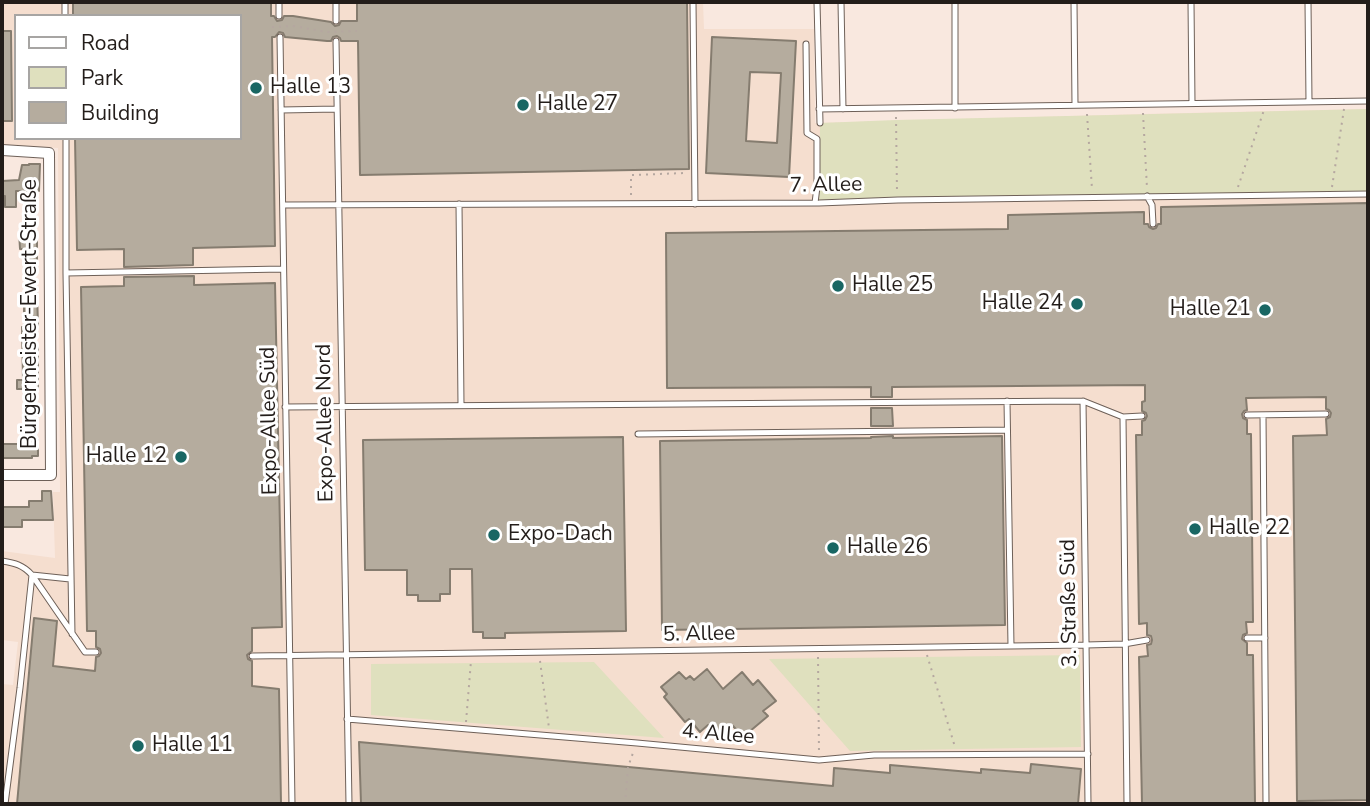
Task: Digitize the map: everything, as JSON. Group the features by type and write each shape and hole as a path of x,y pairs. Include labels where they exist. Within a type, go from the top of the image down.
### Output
{"street":[{"name":"Bürgermeister-Ewert-Straße","path":"2,150 49,153 51,475 2,475"}],"lane":[{"path":"279,2 279,16"},
{"path":"336,2 336,21"},
{"path":"693,2 695,204"},
{"path":"817,2 820,123"},
{"path":"841,2 843,109"},
{"path":"955,2 956,108"},
{"path":"1074,2 1075,105"},
{"path":"1191,2 1192,103"},
{"path":"1308,2 1309,102"},
{"name":"Expo-Allee Süd","path":"280,37 292,804"},
{"name":"Expo-Allee Nord","path":"336,41 349,804"},
{"path":"806,44 807,133 817,139 815,203"},
{"path":"819,109 1368,101"},
{"path":"281,110 337,109"},
{"path":"65,140 72,634"},
{"name":"7. Allee","path":"284,205 815,203 1368,194"},
{"path":"1147,196 1152,205 1153,224"},
{"path":"459,204 461,405"},
{"path":"66,273 283,269"},
{"path":"1007,401 1011,646"},
{"path":"285,407 1083,401 1123,417 1142,416"},
{"name":"3. Straße Süd","path":"1083,401 1088,804"},
{"path":"1247,415 1326,414"},
{"path":"1263,415 1266,804"},
{"path":"1123,417 1127,804"},
{"path":"638,434 1007,430"},
{"path":"2,561 25,567 85,652 96,652"},
{"path":"32,575 70,579"},
{"path":"5,804 32,575"},
{"path":"1247,638 1265,638"},
{"name":"5. Allee","path":"252,656 925,648 1086,645 1147,640"},
{"name":"4. Allee","path":"347,719 819,760 874,755 1088,754"}],"path":[{"path":"272,27 293,26 327,32 357,31"},
{"path":"1330,194 1345,102"},
{"path":"1235,195 1266,103"},
{"path":"1143,104 1147,196"},
{"path":"1087,105 1092,197"},
{"path":"896,108 898,200"},
{"path":"632,171 632,203"},
{"path":"631,175 695,172"},
{"path":"925,648 958,755"},
{"path":"818,649 819,760"},
{"path":"466,729 472,653"},
{"path":"539,653 550,736"},
{"path":"625,804 628,767 637,743"}],"shaded area":[{"path":"2,2 703,2 704,29 814,29 815,123 1368,109 1368,804 2,804 2,684 13,685 18,642 2,640 2,551 55,558 53,492 60,492 58,148 2,145"}],"green space":[{"path":"1368,109 1368,194 819,203 820,123"},
{"path":"1080,655 1081,747 850,751 769,659"},
{"path":"594,662 664,738 371,715 371,664"}],"building":[{"name":"Halle 27","path":"73,2 271,2 271,16 277,21 284,16 293,16 331,22 335,26 341,21 357,21 357,2 687,2 689,169 360,175 358,41 341,41 337,36 331,41 285,37 279,32 272,37 275,246 193,248 193,265 124,267 124,249 77,250 75,140 242,140 242,14 73,14"},
{"path":"2,31 11,31 12,121 2,121"},
{"path":"712,37 796,41 789,177 706,173","holes":["750,72 781,73 777,143 746,141"]},
{"path":"40,164 39,191 16,191 16,207 5,207 2,181 19,180 22,165"},
{"path":"1368,203 1368,800 1297,801 1293,436 1327,435 1326,419 1331,413 1326,409 1326,397 1246,398 1247,410 1242,414 1247,420 1247,434 1251,434 1253,622 1246,622 1247,633 1242,639 1247,643 1247,655 1253,655 1255,804 1142,804 1139,657 1148,656 1147,645 1151,644 1152,640 1151,636 1147,635 1147,623 1139,624 1136,435 1142,435 1142,421 1147,416 1142,411 1145,385 892,387 892,397 871,397 871,387 667,388 666,233 1008,229 1008,215 1144,212 1144,224 1153,229 1161,224 1161,207"},
{"path":"19,231 37,231 37,270 25,270 24,249 20,249"},
{"name":"Halle 12","path":"194,276 194,285 275,283 282,627 252,628 252,651 247,655 252,661 252,686 279,689 281,804 17,804 34,618 57,621 53,666 95,671 96,657 101,653 96,647 96,631 87,631 81,287 124,286 124,277"},
{"path":"24,293 37,293 38,325 33,326 34,347 38,347 38,389 17,389 17,380 23,380"},
{"path":"871,408 892,408 893,426 871,426"},
{"name":"Halle 26","path":"1002,436 1005,625 662,630 660,441"},
{"name":"Expo-Dach","path":"623,437 626,631 505,633 505,638 483,638 483,632 473,632 472,569 450,569 450,594 440,594 440,601 418,601 418,595 407,595 407,570 365,570 363,440"},
{"path":"19,440 38,440 38,456 2,458 2,444 19,444"},
{"path":"42,491 51,491 53,520 22,520 22,527 2,527 2,507 29,507 29,501 42,501"},
{"path":"707,669 723,689 742,672 753,685 758,680 776,701 763,711 768,716 743,737 733,726 719,738 708,725 700,732 689,719 685,722 664,697 667,694 661,687 679,672 686,679 690,676 694,680"},
{"path":"359,742 833,786 834,768 890,773 890,765 981,773 981,769 1030,773 1031,764 1081,769 1078,804 361,804"}],"place":[{"name":"Halle 13","path":"256,88"},
{"name":"Halle 27","path":"523,105"},
{"name":"Halle 25","path":"838,286"},
{"name":"Halle 24","path":"1077,304"},
{"name":"Halle 21","path":"1265,310"},
{"name":"Halle 12","path":"181,457"},
{"name":"Halle 22","path":"1195,529"},
{"name":"Expo-Dach","path":"494,535"},
{"name":"Halle 26","path":"833,548"},
{"name":"Halle 11","path":"138,746"}]}
